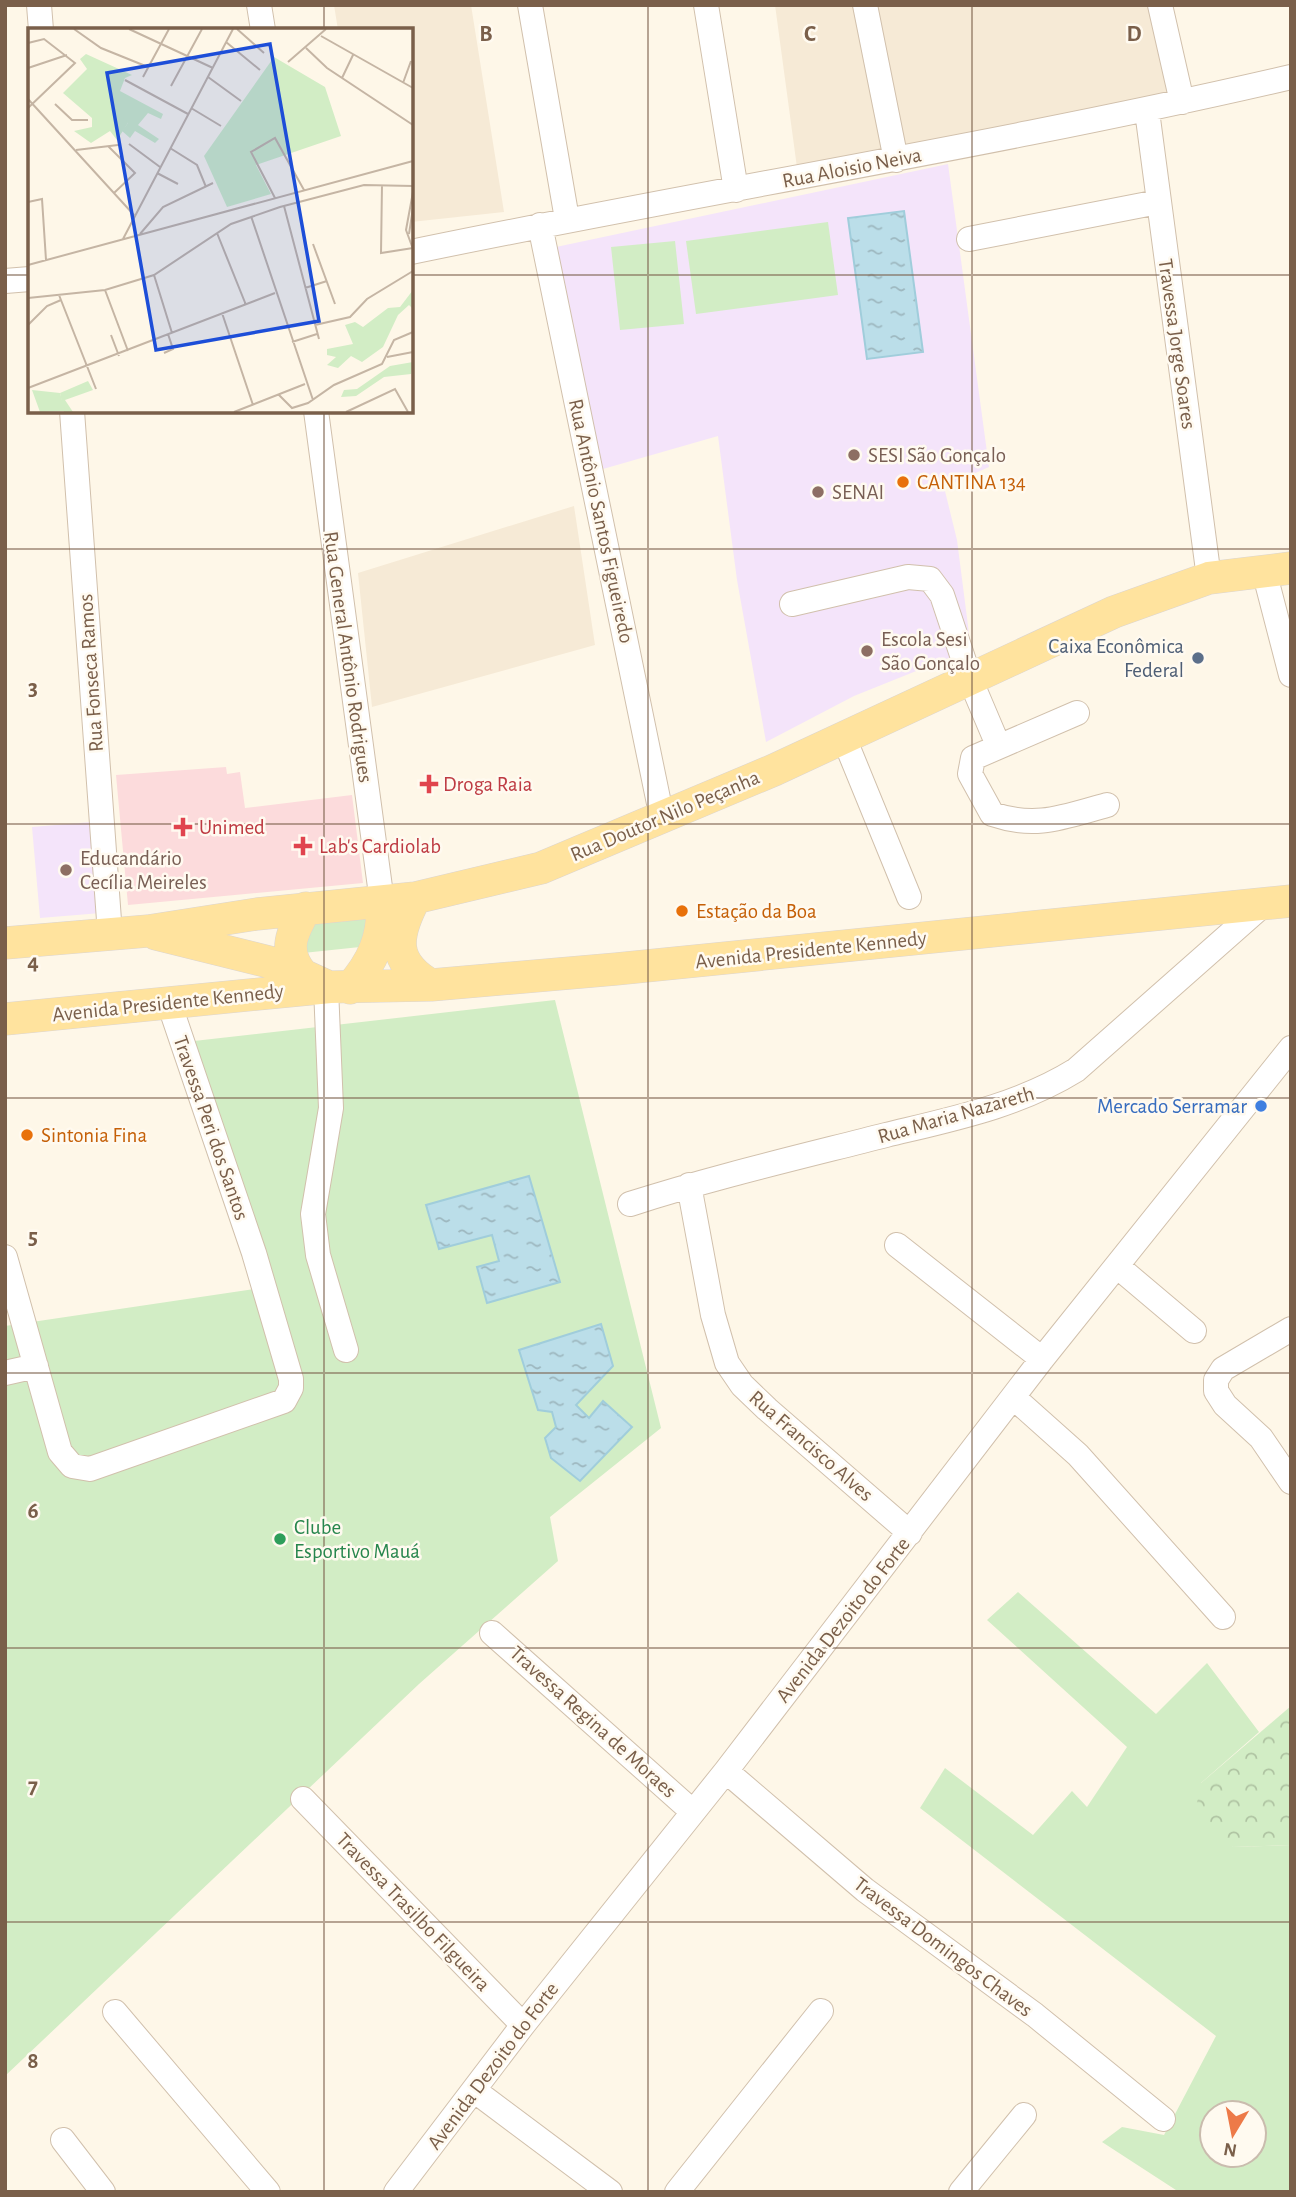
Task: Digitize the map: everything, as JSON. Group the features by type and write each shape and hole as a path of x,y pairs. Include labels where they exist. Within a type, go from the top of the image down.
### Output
{"main road":[{"name":"Rua Doutor Nilo Peçanha","path":"5,943 148,931 306,908 415,898 541,868 844,738 1114,612 1209,578 1277,569"},
{"path":"415,898 401,934 400,953 415,976 431,985"},
{"path":"306,908 290,942 293,964 327,984 377,949 383,919 383,902"},
{"name":"Avenida Presidente Kennedy","path":"5,1018 169,1003 327,984 431,985 1277,902"},
{"name":"Avenida Presidente Kennedy","path":"148,931 178,941 268,961 327,984"}],"street":[{"path":"39,5 41,28"},
{"path":"259,5 263,28"},
{"path":"530,5 567,219"},
{"path":"706,5 736,190"},
{"path":"865,5 896,160"},
{"path":"1160,5 1182,102"},
{"name":"Rua Aloisio Neiva","path":"413,252 567,219 736,190 1147,111 1291,77"},
{"name":"Travessa Jorge Soares","path":"1147,111 1209,578"},
{"path":"968,239 1158,202"},
{"name":"Rua Antônio Santos Figueiredo","path":"540,225 662,818"},
{"path":"5,281 28,279"},
{"name":"Rua Fonseca Ramos","path":"72,413 110,934"},
{"name":"Rua General Antônio Rodrigues","path":"316,413 383,902"},
{"path":"1277,569 1291,675"},
{"path":"792,604 908,577 930,579 942,595 970,679 998,745"},
{"path":"1077,713 973,758 970,774 992,814 1017,822 1042,823 1107,805"},
{"path":"844,738 909,897"},
{"name":"Rua Maria Nazareth","path":"630,1204 689,1185 985,1110 1042,1090 1076,1070 1277,902"},
{"path":"327,984 331,1108 313,1214 318,1255 346,1350"},
{"name":"Travessa Peri dos Santos","path":"36,1366 60,1452 72,1466 90,1469 284,1401 291,1388 291,1379 254,1253 169,1003"},
{"name":"Avenida Dezoito do Forte","path":"396,2192 523,2025 726,1771 1042,1359 1116,1266 1287,1063"},
{"name":"Rua Francisco Alves","path":"689,1185 713,1315 727,1363 742,1385 767,1409 910,1533"},
{"path":"897,1245 1042,1359"},
{"path":"5,1257 36,1366 5,1373"},
{"path":"1116,1266 1194,1331"},
{"path":"1291,1329 1223,1369 1216,1380 1216,1391 1225,1405 1261,1438 1291,1482"},
{"path":"1013,1397 1077,1455 1223,1617"},
{"name":"Travessa Regina de Moraes","path":"492,1633 693,1812"},
{"name":"Travessa Domingos Chaves","path":"726,1771 865,1890 1035,2015 1163,2119"},
{"name":"Travessa Trasilbo Filgueira","path":"303,1799 523,2025"},
{"path":"677,2192 821,2011"},
{"path":"115,2012 268,2192"},
{"path":"475,2091 610,2192"},
{"path":"969,2189 1024,2115"},
{"path":"63,2140 103,2192"}],"shaded area":[{"path":"334,5 471,5 504,212 413,222 413,28 338,28"},
{"path":"775,5 1152,5 1171,99 798,175"},
{"name":"SESI São Gonçalo","path":"948,164 989,467 944,487 957,540 971,649 854,696 766,742 737,580 718,436 603,469 556,247"},
{"path":"574,506 595,645 372,707 358,573"},
{"name":"Unimed","path":"226,767 227,774 240,772 245,808 352,795 363,883 128,905 116,775"},
{"name":"Educandário Cecília Meireles","path":"92,822 101,913 40,918 32,827"}],"green space":[{"path":"828,222 838,295 696,314 686,241"},
{"path":"675,241 684,324 620,330 611,247"},
{"path":"370,915 360,947 303,953 313,920"},
{"name":"Clube Esportivo Mauá","path":"555,1000 661,1428 550,1517 558,1561 419,1684 5,2076 5,1326 274,1286 194,1041"},
{"path":"1018,1592 1156,1714 1207,1663 1259,1732 1201,1783 1233,1847 1291,1845 1291,2192 1179,2192 1102,2142 1122,2127 1164,2135 1216,2036 920,1808 945,1768 1033,1835 1072,1791 1087,1807 1127,1747 987,1620"},
{"path":"1291,1706 1291,1845 1233,1847 1193,1822 1201,1783"}],"water":[{"path":"904,211 923,352 867,359 848,218"},
{"path":"529,1176 560,1282 487,1303 477,1267 499,1261 492,1235 439,1249 426,1205"},
{"path":"601,1324 613,1366 576,1405 589,1418 603,1401 632,1427 580,1481 551,1458 545,1438 556,1427 552,1412 538,1410 519,1350"}],"place":[{"name":"SESI São Gonçalo","path":"854,455"},
{"name":"CANTINA 134","path":"903,482"},
{"name":"SENAI","path":"818,492"},
{"name":"Escola Sesi São Gonçalo","path":"867,651"},
{"name":"Caixa Econômica Federal","path":"1198,658"},
{"name":"Droga Raia","path":"429,784"},
{"name":"Unimed","path":"183,827"},
{"name":"Lab's Cardiolab","path":"303,846"},
{"name":"Educandário Cecília Meireles","path":"66,870"},
{"name":"Estação da Boa","path":"682,911"},
{"name":"Mercado Serramar","path":"1261,1106"},
{"name":"Sintonia Fina","path":"27,1135"},
{"name":"Clube Esportivo Mauá","path":"280,1539"}]}
